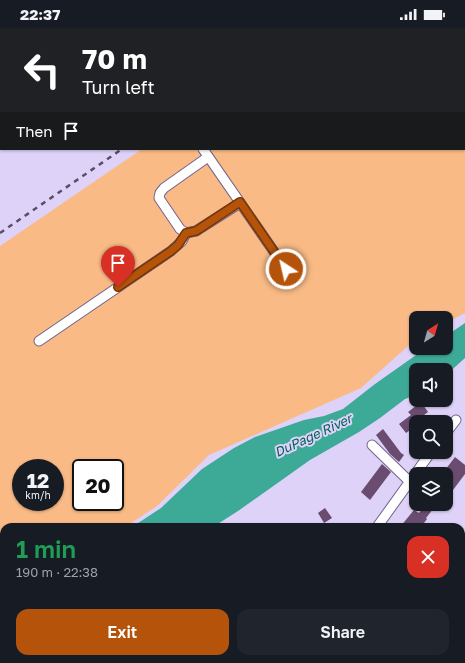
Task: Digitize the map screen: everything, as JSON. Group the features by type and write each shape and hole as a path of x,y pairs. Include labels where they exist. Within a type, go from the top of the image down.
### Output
{"street":[{"path":"204,150 286,269"},
{"path":"186,233 180,229 159,198 160,193 164,188 208,157"},
{"path":"39,340 171,251 178,245 186,233 196,231 240,202"},
{"path":"453,424 456,420"},
{"path":"372,445 409,481 380,523"},
{"path":"420,467 426,459"}],"shaded area":[{"path":"141,150 465,150 465,313 453,319 453,311 409,311 409,345 361,388 209,455 157,506 131,523 0,523 0,246"}],"water":[{"name":"DuPage River","path":"465,323 465,358 453,369 453,363 409,363 409,398 359,432 310,460 219,523 138,523 161,508 202,469 234,448 255,437 304,420 324,416 343,409 416,355 453,355 453,331"}],"building":[{"path":"414,407 424,407 428,412 424,415 411,415 408,412"},
{"path":"409,416 409,431 406,433 399,424"},
{"path":"383,429 404,455 399,462 390,454 376,435"},
{"path":"455,457 465,465 465,474 453,490 453,467 447,467"},
{"path":"382,464 391,472 370,500 361,492"},
{"path":"325,508 332,518 324,523 318,513"},
{"path":"413,511 419,513 421,511 432,511 424,523 403,523"}],"railway":[{"path":"0,233 121,150"}],"route":[{"path":"118,287 171,251 182,241 186,233 196,231 240,202 286,269"}]}
